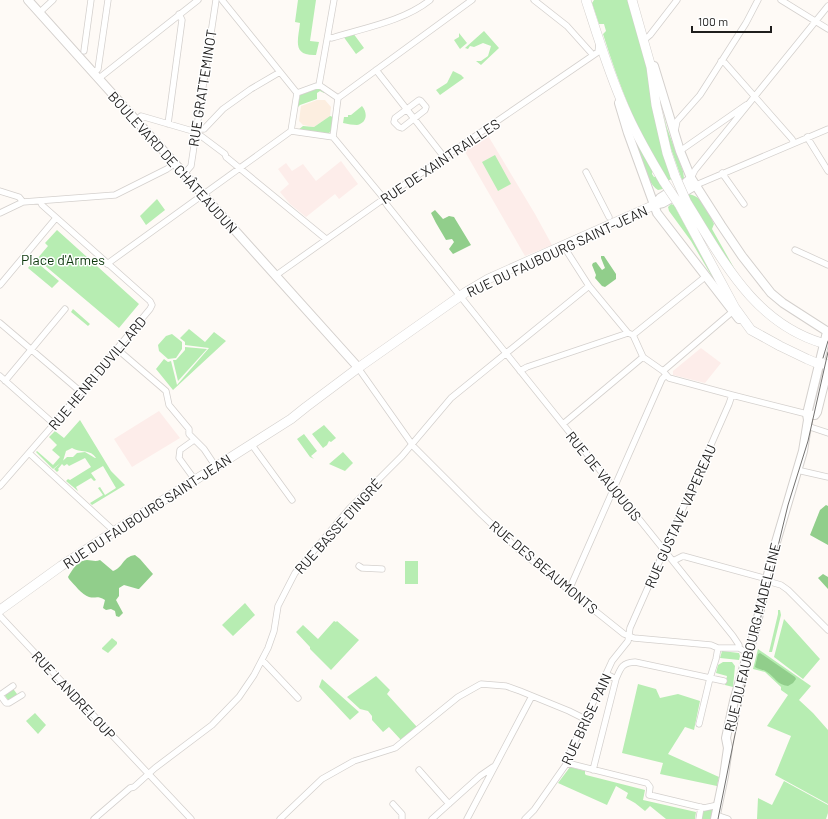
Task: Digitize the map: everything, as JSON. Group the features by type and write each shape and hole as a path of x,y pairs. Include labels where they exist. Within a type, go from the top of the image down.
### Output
{"main road":[{"name":"BOULEVARD DE CHÂTEAUDUN","path":"28,0 357,370"},
{"path":"586,0 628,133 658,213 732,312 751,330 780,346 825,365"},
{"path":"632,0 651,67 656,105 667,153 684,205 692,227 735,308 751,330"},
{"path":"644,40 653,63 680,152 691,178 742,256 771,292 783,303 828,332 825,365 825,393 815,415 807,420"},
{"path":"600,43 628,116 639,139 664,182 684,205 749,296 782,325 821,345 786,334 758,314 740,294 692,227"},
{"path":"691,178 685,188 696,185"},
{"name":"RUE DU FAUBOURG SAINT-JEAN","path":"296,416 306,406 391,348 401,338 460,296 488,279 654,205 663,203 669,196"},
{"path":"807,420 825,365"},
{"name":"RUE DU FAUBOURG SAINT-JEAN","path":"0,610 61,566 114,531 320,402 357,370"},
{"name":"RUE DU FAUBOURG MADELEINE","path":"716,817 728,748 727,734 739,682 746,656 752,642 797,470 807,420"}],"street":[{"path":"39,13 53,0"},
{"path":"84,51 91,0"},
{"path":"96,76 99,66 108,0"},
{"path":"96,76 198,0"},
{"name":"RUE GRATTEMINOT","path":"184,174 191,166 216,0"},
{"path":"222,0 297,93 292,131"},
{"path":"319,85 334,0"},
{"path":"328,37 332,38 405,16 430,0"},
{"path":"40,201 42,205 107,264 292,131 333,137 338,98 472,0"},
{"path":"534,0 567,26 592,55"},
{"path":"644,40 650,35 677,0"},
{"path":"674,133 677,121 700,95 746,23 758,0"},
{"path":"780,0 828,29"},
{"path":"691,178 695,170 742,114 748,104 828,6"},
{"path":"168,124 182,20 180,14"},
{"name":"RUE DE XAINTRAILLES","path":"275,276 444,157 598,52 600,43"},
{"path":"721,61 725,63 755,96 794,143"},
{"path":"376,70 444,157"},
{"path":"196,132 204,129 223,109 251,89 280,72"},
{"path":"297,93 319,85"},
{"path":"319,85 338,98"},
{"path":"418,100 421,101 426,107 425,110 402,128 399,127 394,122 395,118 407,109 418,100"},
{"path":"680,152 748,104"},
{"path":"136,121 141,116 196,132 326,239"},
{"path":"696,185 828,129"},
{"name":"RUE DE VAUQUOIS","path":"333,137 673,561 733,637 739,645 739,648 744,651 746,656"},
{"path":"807,138 828,171"},
{"path":"0,213 23,202 115,195 174,164"},
{"path":"586,172 609,218"},
{"path":"722,173 744,204"},
{"path":"0,191 19,197 23,202"},
{"path":"0,285 56,218"},
{"path":"564,245 589,286 630,334 643,357 671,379 732,395 807,420 828,433"},
{"path":"795,250 828,265"},
{"name":"RUE HENRI DUVILLARD","path":"0,486 82,392 152,305 150,301 107,264"},
{"path":"520,371 527,367 630,334 705,276"},
{"name":"RUE BASSE D'INGRÉ","path":"94,819 149,773 212,724 239,697 251,680 262,660 274,631 278,606 294,572 303,564 315,548 350,509 402,456 451,398 589,286"},
{"path":"5,381 65,309"},
{"path":"569,590 664,373 732,312"},
{"path":"0,323 82,392"},
{"path":"117,349 166,391 169,405 189,429 189,434 204,449 216,467"},
{"path":"563,424 643,357"},
{"name":"RUE DES BEAUMONTS","path":"357,370 412,444 505,538 624,634 634,638 739,648"},
{"path":"0,376 54,424"},
{"name":"RUE GUSTAVE VAPEREAU","path":"628,636 630,628 732,395"},
{"path":"194,440 180,450 179,458 194,481"},
{"path":"252,444 292,500"},
{"path":"29,453 114,531"},
{"path":"797,470 828,477"},
{"path":"673,561 683,556 781,585 788,590 828,630"},
{"path":"359,566 362,568 382,569"},
{"name":"RUE LANDRELOUP","path":"0,616 191,819"},
{"name":"RUE BRISE PAIN","path":"525,819 534,810 567,763 567,759 606,674 618,653 628,640 628,636"},
{"path":"699,724 710,678 720,647 733,637 742,643 747,644 752,642"},
{"path":"262,660 298,698"},
{"path":"593,770 616,679 620,669 627,662 635,662 724,681"},
{"path":"606,674 616,679"},
{"path":"280,819 322,780 354,761 395,748 458,697 481,684 506,686 569,711 585,719"},
{"path":"13,686 0,695 6,703 9,703 22,695"},
{"path":"467,819 532,696"},
{"path":"567,763 647,783 650,787 649,794 701,807 718,806"},
{"path":"432,819 480,776 494,767"},
{"path":"419,770 449,804"},
{"path":"393,804 402,814 402,819"},
{"path":"699,819 701,807"},
{"path":"716,817 728,819"}],"shaded area":[{"path":"317,100 325,100 331,107 330,116 314,127 303,125 299,121 301,106"},
{"path":"487,134 552,245 525,256 464,150"},
{"path":"341,161 358,184 339,199 335,194 306,217 290,204 280,192 289,184 278,169 286,163 292,171 303,164 316,181"},
{"path":"701,348 721,363 705,383 673,375 673,371"},
{"path":"159,411 180,438 132,467 114,439"}],"green space":[{"path":"298,0 316,0 310,41 319,42 316,55 308,55 303,53 298,46 300,23 295,22"},
{"path":"594,0 628,0 647,61 672,179 667,181 638,128 603,34 606,31 604,24 599,24 592,3"},
{"path":"484,31 499,48 481,65 476,61 481,61 488,56 491,46 483,43 474,47 470,46 468,49 465,48"},
{"path":"353,33 364,48 356,54 343,36"},
{"path":"459,33 467,43 460,49 454,40 459,37"},
{"path":"453,71 464,78 440,95 436,90 447,83"},
{"path":"319,88 324,93 320,91 317,93 317,99 300,105 297,108 300,95"},
{"path":"362,106 366,115 363,122 357,125 343,123 344,117 348,117 348,115 351,115"},
{"path":"663,113 683,171 684,178 682,180 670,146"},
{"path":"330,116 333,117 331,131 328,134 298,130 303,126 314,127"},
{"path":"629,124 653,169 652,174 654,177 657,176 663,189 658,190 653,186 644,170"},
{"path":"495,155 511,184 498,191 482,162"},
{"path":"688,194 693,195 704,205 714,224 712,229 738,275 700,218"},
{"path":"157,199 165,210 146,225 140,216"},
{"path":"671,204 674,205 724,297 691,241 669,211 668,207"},
{"path":"435,210 443,219 449,216 454,217 471,245 453,254 449,249 454,242 452,239 446,240 431,213"},
{"name":"Place d'Armes","path":"57,230 139,304 119,328 37,259 48,246 45,243"},
{"path":"601,256 604,256 616,274 616,279 605,287 602,286 595,278 596,275 592,265 596,262 602,270 605,268"},
{"path":"34,260 59,281 52,288 28,268"},
{"path":"73,309 90,324 88,326 71,312"},
{"path":"189,329 205,342 214,332 226,341 173,390 156,369 164,359 168,362 171,361 177,385 209,348 185,345 185,342 180,338"},
{"path":"172,334 182,342 182,349 176,358 168,359 159,351 158,345 166,336"},
{"path":"185,347 207,349 178,381 173,360 176,360 185,350"},
{"path":"80,420 111,471 125,485 92,505 90,503 103,495 98,488 100,487 105,495 116,488 103,466 91,473 96,480 94,481 91,478 76,487 78,491 66,481 91,467 85,458 69,466 67,464 64,466 62,464 57,472 54,469 60,463 53,469 36,452 37,451 53,465 60,457 52,450 57,445 49,437 55,431 64,438","holes":["72,448 91,453 96,458 85,452 77,453 73,457 67,457 63,461 66,451"]},
{"path":"324,425 336,438 331,442 329,441 323,448 312,434"},
{"path":"304,434 317,451 311,456 314,459 310,457 297,439"},
{"path":"343,452 353,463 345,471 329,464"},
{"path":"826,505 828,506 828,545 810,535 820,510"},
{"path":"135,555 153,574 139,589 124,585 119,588 119,596 116,600 123,613 119,617 116,616 115,611 111,609 106,610 103,608 105,600 86,596 68,577 71,571 84,560 100,560 113,571 117,569 125,560"},
{"path":"405,561 418,561 418,584 405,584"},
{"path":"823,574 828,577 828,589 818,578"},
{"path":"245,603 255,615 233,636 222,625"},
{"path":"778,610 780,610 781,615 772,652 769,652 778,614"},
{"path":"784,619 820,659 803,679 774,657"},
{"path":"334,621 337,621 359,640 331,670 310,649 310,647 296,632 303,625 318,639"},
{"path":"112,638 117,642 117,644 108,653 102,648"},
{"path":"758,649 811,686 799,700 828,730 828,804 775,775 791,736 767,726 788,695 781,690 781,687 765,672 753,669"},
{"path":"722,651 739,653 739,660 720,658"},
{"path":"760,653 795,677 796,679 793,683 788,686 781,684 764,670 755,667 758,654"},
{"path":"723,662 732,662 735,666 733,687 725,685 727,676 716,673 718,665"},
{"path":"376,676 390,690 387,694 417,727 401,740 389,727 383,732 372,720 372,716 368,711 360,709 347,697"},
{"path":"322,679 359,712 350,720 319,687"},
{"path":"638,684 656,689 660,698 678,694 700,701 694,730 685,727 668,754 719,777 717,786 660,774 663,763 622,753"},
{"path":"11,690 14,690 17,694 16,697 9,701 5,696"},
{"path":"35,713 46,725 38,734 26,721"},
{"path":"570,767 585,771 586,775 645,790 643,800 696,812 695,819 666,819 650,806 645,811 626,798 628,793 616,786 607,805 558,783"},
{"path":"784,781 828,805 826,819 757,819 758,798 772,805"},
{"path":"714,808 712,819 701,819 704,810"}],"tram line":[{"path":"823,358 828,341"},
{"path":"718,819 748,670 788,505 808,441 828,352"}]}
